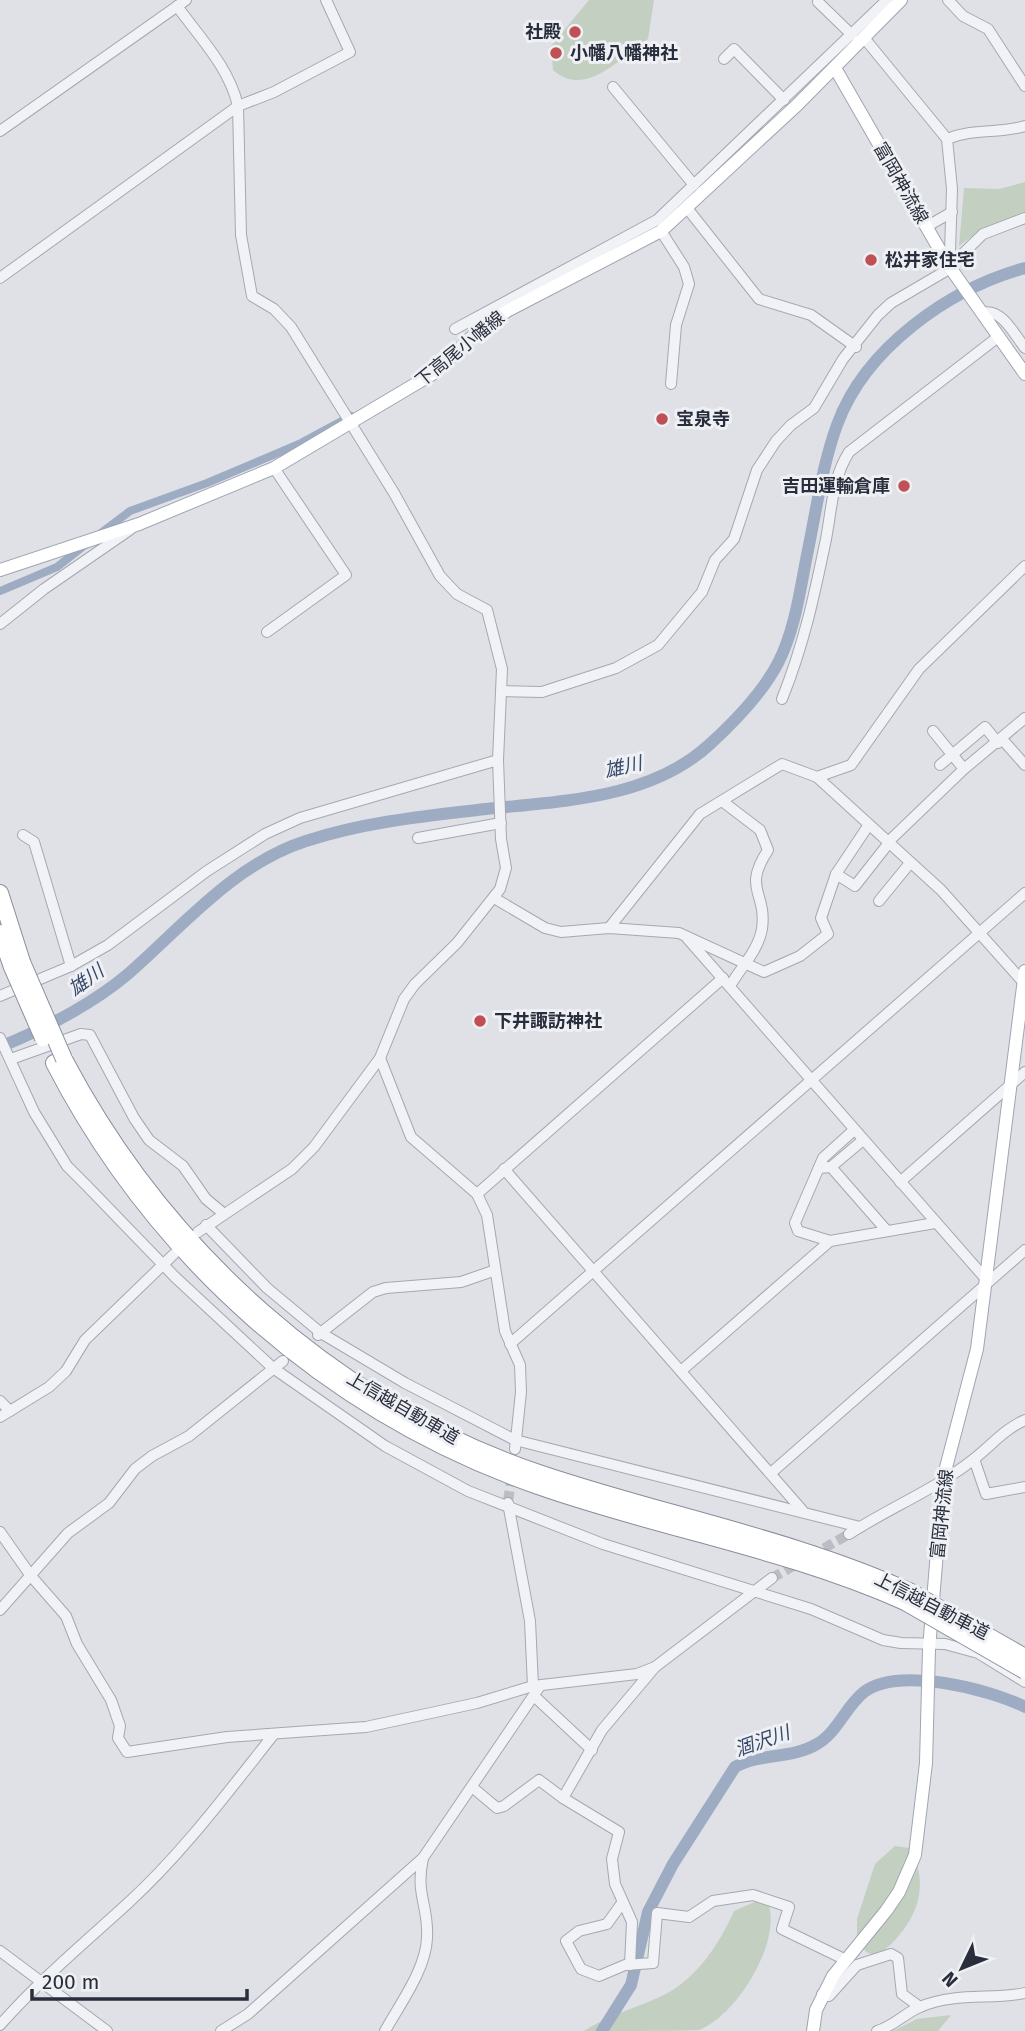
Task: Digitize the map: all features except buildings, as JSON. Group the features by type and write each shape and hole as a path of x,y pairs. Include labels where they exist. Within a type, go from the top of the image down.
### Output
{"highway":[{"name":"上信越自動車道","path":"0,892 17,964"},
{"name":"上信越自動車道","path":"0,933 17,964 59,1061 115,1165 186,1254 233,1301 285,1346 372,1407 468,1459 538,1486 778,1554 908,1597 1025,1657"},
{"name":"上信越自動車道","path":"908,1597 1025,1671"}],"main road":[{"path":"835,68 858,37 901,0"},
{"name":"下高尾小幡線","path":"0,570 139,524 274,468 352,425 442,368 490,321 561,276 661,232 835,68"},
{"name":"富岡神流線","path":"835,68 951,270 1025,374"},
{"name":"富岡神流線","path":"813,2031 822,1994 900,1892 915,1856 925,1776 930,1646 943,1479 977,1349 1025,979"}],"street":[{"path":"0,278 238,106 274,92 350,52 326,0"},
{"path":"455,329 561,276 657,220 784,100 858,37 887,0"},
{"path":"948,0 963,16 988,29 1025,86"},
{"path":"818,2 858,37 947,139 952,212 950,252"},
{"path":"0,131 181,3 226,72 238,106 241,235 252,296 274,309 291,327 440,576 457,594 487,611 502,669 498,760 506,868 494,898 457,943 415,984 404,999 380,1058 314,1147 292,1169 202,1229 319,1335 515,1445 802,1510 860,1527"},
{"path":"724,59 734,49 784,100"},
{"path":"613,87 694,185"},
{"path":"947,139 976,130 1011,130 1025,126"},
{"path":"687,208 759,299 808,314 856,347"},
{"path":"926,227 952,212"},
{"path":"502,691 542,692 616,668 658,645 670,634 702,592 715,561 734,538 757,470 776,441 791,425 814,408 835,371 891,303 951,270 983,234 1025,218"},
{"path":"661,232 684,267 689,284 676,325 671,384"},
{"path":"978,308 998,314 1025,348"},
{"path":"782,699 803,647 828,528 836,472 849,452 998,337"},
{"path":"267,632 346,575 274,468"},
{"path":"0,624 44,589 139,524"},
{"path":"817,777 851,765 919,668 1025,566"},
{"path":"836,874 855,886 888,843 964,769 1025,718"},
{"path":"940,765 985,727 1025,765"},
{"path":"933,731 964,769"},
{"path":"0,996 71,966 108,945 207,870 265,834 300,818 498,760"},
{"path":"609,928 700,814 782,764 817,777 941,890 1025,979"},
{"path":"477,1194 726,982 755,949 762,929 755,870 768,850 760,830 722,801"},
{"path":"418,838 501,822"},
{"path":"494,898 521,916 553,930 573,932 609,928 678,933 764,972 800,956 828,934 821,918 836,874 868,826"},
{"path":"23,835 34,842 71,966"},
{"path":"879,901 910,863"},
{"path":"510,1344 1025,893"},
{"path":"687,938 985,1283"},
{"path":"10,1057 81,1034 90,1035 149,1140 183,1166 206,1199 223,1213"},
{"path":"0,1038 34,1112 67,1166 162,1265 278,1365 385,1446 508,1505 603,1544 811,1609 883,1640 978,1653 1025,1682"},
{"path":"380,1058 411,1137 477,1194 490,1229 493,1272 510,1344 520,1365 521,1392 515,1445"},
{"path":"900,1182 1025,1072"},
{"path":"853,1130 823,1158 825,1168 887,1231"},
{"path":"863,1140 825,1168 795,1223 798,1231 830,1241 935,1223"},
{"path":"504,1169 802,1510"},
{"path":"681,1371 830,1241"},
{"path":"771,1473 1025,1250"},
{"path":"0,1401 5,1414 49,1387 66,1371 85,1340 174,1254"},
{"path":"319,1335 373,1292 386,1288 461,1282 493,1272"},
{"path":"0,1610 68,1533 109,1503 135,1469 152,1455 189,1436 278,1365"},
{"path":"849,1534 943,1479 975,1458 1005,1429 1025,1420"},
{"path":"975,1458 985,1494 1025,1487"},
{"path":"508,1505 530,1621 536,1690 592,1750"},
{"path":"0,1532 66,1616 77,1644 111,1700 120,1726 118,1738 127,1752 217,1738 366,1727 536,1690 637,1674 655,1667"},
{"path":"563,1798 601,1730 655,1667 772,1578"},
{"path":"221,2031 248,2014 423,1858 536,1690"},
{"path":"0,2025 39,1981 148,1882 191,1836 274,1734"},
{"path":"472,1787 497,1808 504,1807 539,1780 619,1832 612,1859 622,1903 632,1922 630,1965"},
{"path":"385,2031 425,1953 426,1917 419,1886 423,1858"},
{"path":"622,1903 607,1924 579,1931 566,1941 581,1969 599,1976 630,1965 653,1964 657,1913 689,1917 713,1901 753,1895 789,1906 782,1929 846,1960"},
{"path":"822,1994 829,1996 857,1965 891,1954 898,1958 902,1994 920,2007"},
{"path":"3,1957 107,2031"},
{"path":"877,2031 888,2028 920,2007 976,1994 1025,1993"}],"green space":[{"path":"589,0 654,0 648,39 614,65 590,78 565,78 553,70 551,46"},
{"path":"1025,182 1025,214 983,228 959,246 964,188 999,189"},
{"path":"895,1846 909,1848 920,1878 919,1893 910,1921 877,1956 866,1952 857,1939 857,1919 875,1864"},
{"path":"757,1901 769,1906 771,1922 768,1940 752,1977 740,1995 713,2022 699,2030 584,2031 655,1999 681,1984 712,1951 734,1911"},
{"path":"951,2015 938,2031 893,2031 917,2019"}],"waterway":[{"name":"雄川","path":"0,1047 51,1024 98,996 128,974 211,898 280,851 328,834 372,824 604,794 633,787 687,762 710,744 756,696 784,650 796,610 827,457 837,425 850,397 889,347 913,326 968,291 1025,268"},
{"path":"101,533 130,511 207,483 299,444 351,416"},
{"path":"0,591 57,567 85,545"},
{"name":"涸沢川","path":"602,2031 631,1985 648,1912 673,1864 735,1767 755,1760 797,1752 817,1744 830,1733 864,1692 879,1684 899,1681 944,1683 990,1693 1025,1707"}],"tunnel":[{"path":"508,1501 513,1469"},
{"path":"772,1578 849,1534"}],"place":[{"name":"社殿","path":"575,32"},
{"name":"小幡八幡神社","path":"556,53"},
{"name":"松井家住宅","path":"871,260"},
{"name":"宝泉寺","path":"662,419"},
{"name":"吉田運輸倉庫","path":"904,486"},
{"name":"下井諏訪神社","path":"480,1021"}]}
